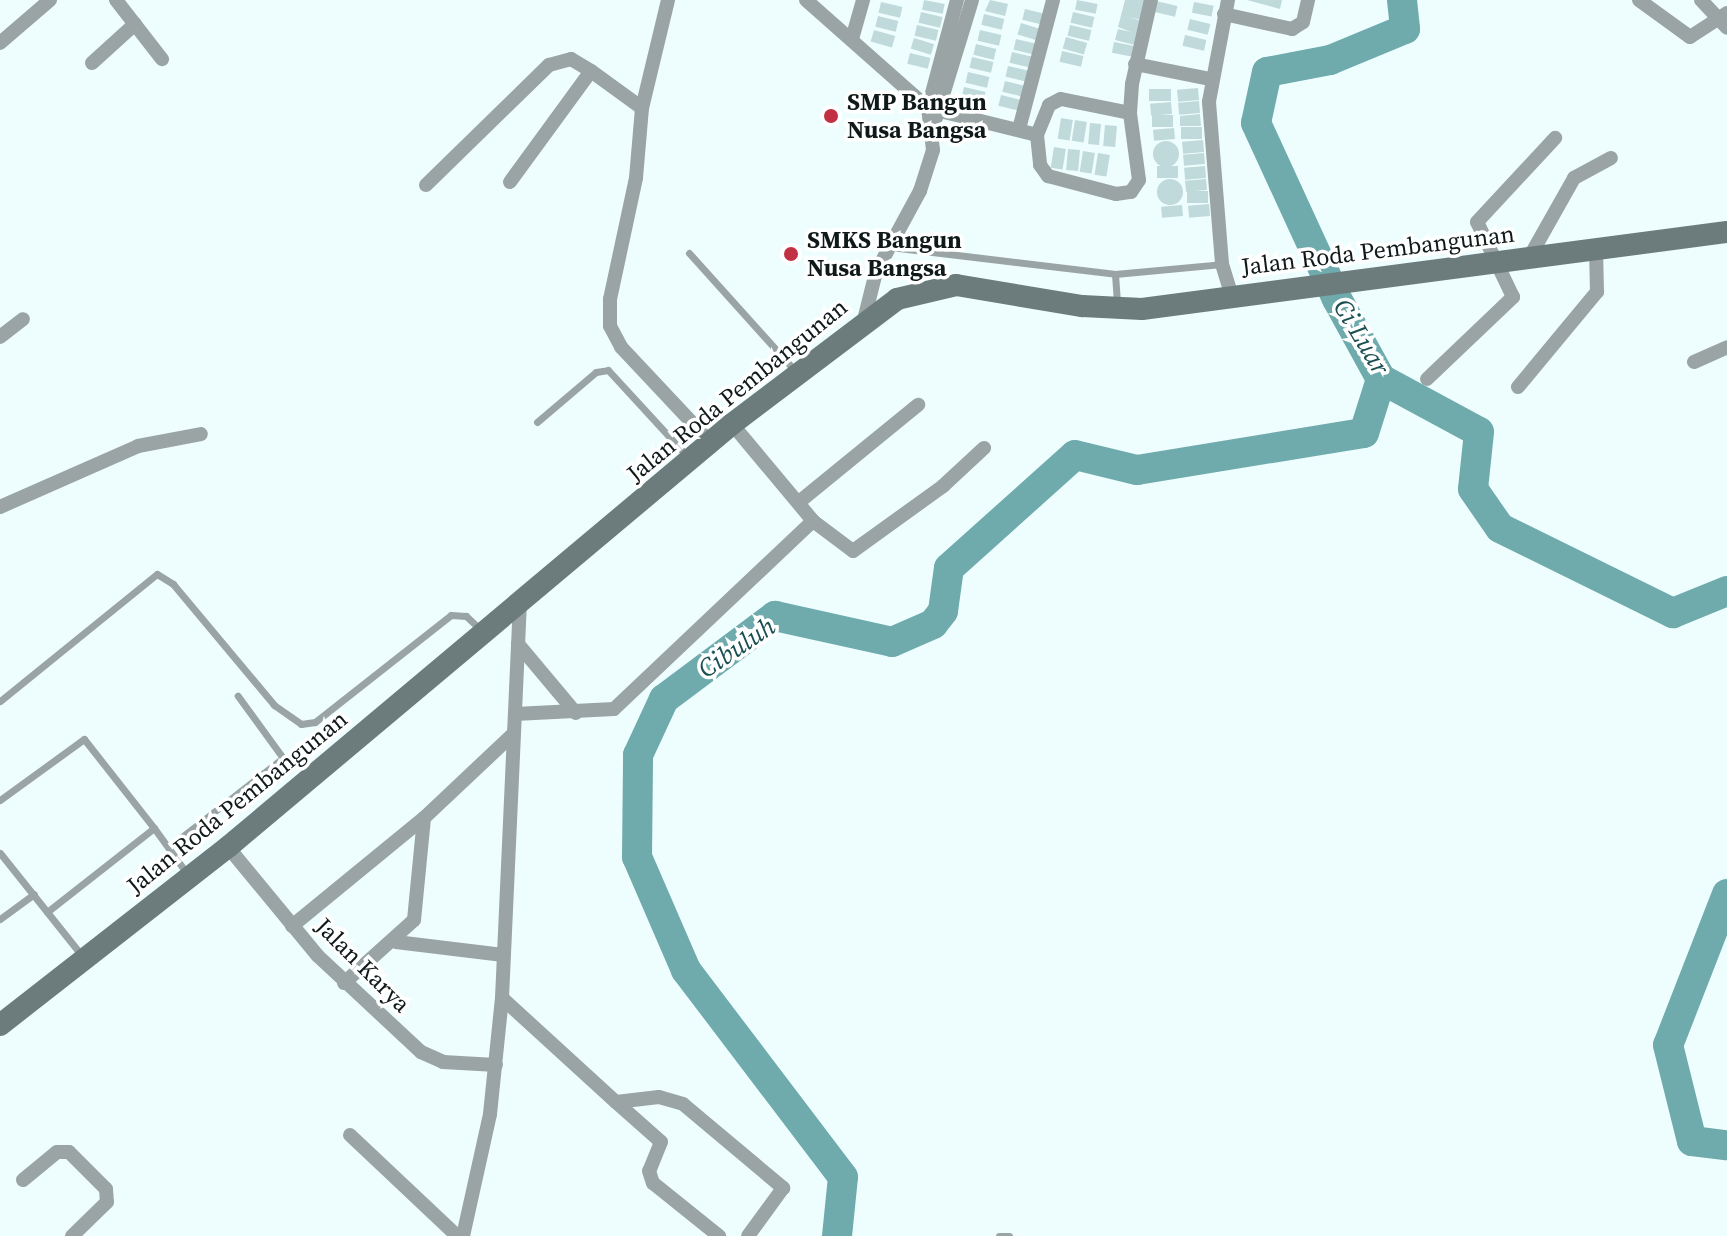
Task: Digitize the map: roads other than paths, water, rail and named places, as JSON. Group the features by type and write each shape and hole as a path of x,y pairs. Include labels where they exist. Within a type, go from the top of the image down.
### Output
{"street":[{"path":"0,43 50,0"},
{"path":"116,0 162,59"},
{"path":"668,0 642,108 636,178 610,299 610,326 621,347 711,443"},
{"path":"806,0 934,113 1037,135"},
{"path":"852,39 863,0"},
{"path":"864,320 870,287 888,247 920,191 933,150 934,113 957,0"},
{"path":"934,113 972,0"},
{"path":"1019,129 1053,0"},
{"path":"1130,113 1061,99 1049,105 1037,135 1040,165 1048,176 1126,194 1139,180 1130,113 1135,64 1151,0"},
{"path":"1231,294 1222,264 1210,79 1226,7 1292,29 1303,22 1308,0"},
{"path":"1639,0 1690,37 1725,20 1701,0"},
{"path":"92,63 135,24"},
{"path":"426,185 549,65 571,59 642,108"},
{"path":"1135,64 1210,79"},
{"path":"510,182 591,71"},
{"path":"1427,379 1513,297 1498,261 1479,228 1479,217 1555,138"},
{"path":"1529,258 1574,178 1611,158"},
{"name":"Jalan Roda Pembangunan","path":"1,1024 228,847 520,598 732,424 864,320 897,299 956,285 1118,308 1727,232"},
{"path":"1518,387 1597,292 1596,249"},
{"path":"0,337 23,319"},
{"path":"1694,362 1727,347"},
{"path":"799,502 918,405"},
{"path":"732,424 813,521 856,551 984,448"},
{"path":"0,507 138,446 201,434"},
{"path":"515,714 614,709 813,521"},
{"path":"463,1236 496,1065 502,998 520,598"},
{"path":"518,644 576,713"},
{"path":"292,926 424,818 513,734"},
{"path":"344,983 396,942 417,911 424,818"},
{"name":"Jalan Karya","path":"228,847 292,926 344,983 434,1059 496,1065"},
{"path":"396,942 503,955"},
{"path":"502,998 661,1142 649,1171 653,1183 719,1236"},
{"path":"616,1102 659,1097 683,1104 783,1188 748,1236"},
{"path":"350,1135 457,1236"},
{"path":"23,1180 57,1152 69,1152 106,1189 107,1202 72,1236"}],"lane":[{"path":"888,247 1115,274 1222,264"},
{"path":"689,253 797,373"},
{"path":"1115,274 1118,308"},
{"path":"537,422 596,372 608,370 690,460"},
{"path":"0,701 157,574 173,584 274,705 301,724 315,722 451,615 466,616 481,631"},
{"path":"169,847 283,758 238,696"},
{"path":"0,800 84,739 189,877"},
{"path":"47,912 154,828"},
{"path":"0,853 84,959"},
{"path":"0,919 34,894"},
{"path":"999,1236 1009,1236"}],"waterway":[{"name":"Ci Luar","path":"1402,0 1405,29 1330,60 1267,72 1256,123 1337,299 1381,379 1479,432 1473,489 1500,528 1673,613 1727,591"},
{"name":"Cibuluh","path":"837,1236 843,1177 686,970 637,857 638,755 664,699 775,616 892,642 933,624 943,611 949,568 1075,455 1137,470 1364,433 1381,379"},
{"name":"Ci Luar","path":"1727,894 1668,1045 1692,1141 1727,1145"}],"place":[{"name":"SMP Bangun Nusa Bangsa","path":"831,116"},
{"name":"SMKS Bangun Nusa Bangsa","path":"791,254"}]}
